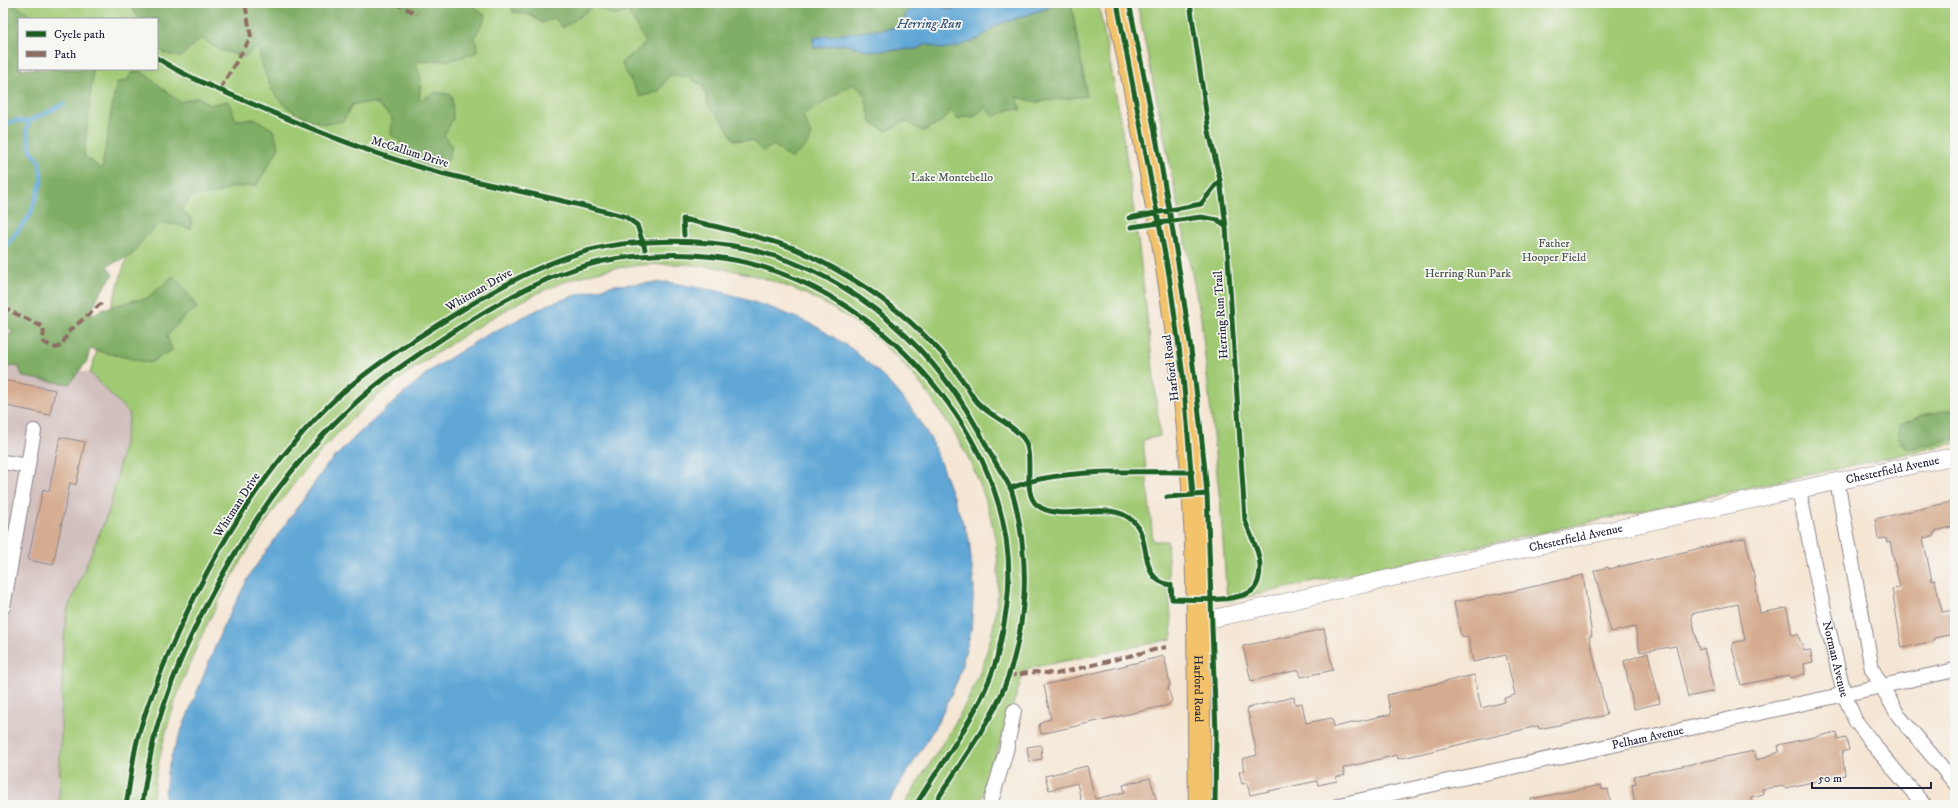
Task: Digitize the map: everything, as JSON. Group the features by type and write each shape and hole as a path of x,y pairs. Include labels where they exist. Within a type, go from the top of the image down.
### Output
{"main road":[{"name":"Harford Road","path":"1117,3 1169,275 1182,368 1193,487 1198,622 1200,805"}],"street":[{"path":"3,607 34,431"},
{"name":"Chesterfield Avenue","path":"1198,622 1438,567 1955,456"},
{"path":"3,462 28,466"},
{"path":"1838,481 1867,651 1872,669 1880,686 1898,715 1955,783"},
{"name":"Norman Avenue","path":"1799,490 1820,593 1844,694 1855,720 1877,750 1924,805"},
{"name":"Pelham Avenue","path":"1339,805 1955,670"},
{"path":"990,805 1006,751 1014,711"}],"shaded area":[{"path":"3,352 90,373 130,414 110,508 67,611 63,647 59,805 3,805"}],"green space":[{"name":"Lake Montebello","path":"3,3 1098,3 1119,111 1135,219 1148,327 1160,436 1143,440 1153,541 1167,541 1172,639 1025,669 979,805 904,805 963,709 985,659 992,631 997,601 997,552 987,505 969,459 944,417 913,375 873,336 842,314 809,296 774,282 737,271 700,266 662,264 624,267 602,271 559,284 518,303 479,326 419,365 379,395 354,417 323,449 294,483 241,561 218,602 198,644 181,686 167,728 158,766 152,805 59,805 63,647 67,611 110,508 130,414 90,373 141,213 27,278"},
{"path":"3,3 11,3 36,18 18,18 18,70 91,70 93,72 84,156 102,169 116,83 127,80 132,73 141,71 180,102 199,97 209,105 228,101 236,120 256,119 273,130 279,148 256,186 233,187 214,194 193,196 181,210 192,219 191,229 175,224 159,224 141,242 132,255 107,266 113,275 97,298 90,316 101,310 134,300 146,299 173,276 185,289 197,308 183,318 167,336 172,350 149,363 90,349 87,361 69,384 23,377 18,366 3,367 3,337 13,333 3,322"},
{"path":"129,3 469,3 486,16 475,37 478,52 451,60 416,62 421,78 419,101 436,92 452,95 453,119 444,135 452,146 448,160 429,174 412,161 408,148 391,135 392,117 376,103 353,104 343,121 324,124 311,120 293,111 277,97 268,80 257,47 245,57 220,50 201,38 180,57 164,53 158,47 158,18 138,18"},
{"path":"511,3 923,3 908,11 900,27 813,39 815,48 845,44 871,51 916,49 926,44 943,49 978,39 997,25 1050,7 1053,3 1071,3 1087,96 1037,102 1017,97 1021,110 1011,109 994,117 985,107 974,117 965,116 958,120 952,111 941,122 923,131 905,121 887,131 871,123 864,92 852,84 803,116 811,134 807,145 791,159 774,145 763,151 752,141 734,140 723,122 709,106 703,86 688,77 669,75 659,91 640,97 621,63 646,43 628,11 615,16 594,6 563,28 555,18 542,23 530,15 513,12"},
{"path":"940,3 964,3 951,10 943,7"},
{"name":"Herring Run Park","path":"1137,3 1955,3 1955,443 1227,601 1221,512 1201,318"},
{"path":"1955,409 1955,439 1908,449 1898,439 1900,425 1922,415"}],"water":[{"name":"Herring Run","path":"923,3 940,3 943,7 951,10 964,3 1053,3 1050,7 997,25 978,39 956,47 943,49 926,44 916,49 871,51 845,44 814,48 813,38 900,27 908,11"},
{"path":"667,282 723,292 775,309 814,325 852,349 883,376 910,407 932,441 969,539 974,588 971,631 958,679 940,719 887,805 164,805 167,772 172,754 223,627 251,573 327,465 357,435 428,372 483,337 549,304 580,294 614,285"}],"building":[{"path":"3,380 55,390 50,415 3,405"},
{"path":"60,437 85,442 76,485 70,483 53,565 28,560 43,489 49,491"},
{"path":"1955,501 1955,526 1935,531 1936,532 1933,533 1934,536 1923,538 1932,581 1935,580 1942,612 1955,610 1955,634 1934,638 1934,641 1902,648 1892,589 1900,588 1890,542 1887,543 1886,538 1878,539 1875,519"},
{"path":"1745,538 1753,570 1760,613 1787,608 1792,635 1798,634 1801,644 1803,644 1804,651 1810,650 1813,662 1804,664 1805,674 1790,678 1789,675 1741,685 1732,647 1733,643 1745,640 1738,604 1691,614 1699,650 1704,648 1714,691 1688,697 1676,646 1640,652 1635,627 1611,632 1594,571 1608,567 1609,569"},
{"path":"1583,575 1592,636 1589,636 1607,715 1539,729 1538,726 1398,759 1397,755 1343,768 1345,775 1336,777 1337,781 1318,785 1317,781 1250,795 1247,783 1242,784 1239,772 1244,771 1242,759 1257,755 1247,708 1294,697 1295,704 1302,703 1306,723 1332,718 1334,727 1391,714 1387,695 1474,675 1481,708 1505,702 1504,698 1515,695 1506,655 1473,662 1468,636 1463,637 1460,633 1454,602 1514,591"},
{"path":"1324,629 1333,670 1301,677 1299,670 1251,681 1243,646"},
{"path":"1648,653 1660,703 1634,709 1624,661"},
{"path":"1164,656 1170,684 1168,688 1172,701 1168,705 1041,734 1039,725 1043,721 1051,719 1044,685"},
{"path":"1837,732 1838,740 1846,738 1849,750 1842,752 1845,775 1785,788 1785,786 1762,789 1763,794 1751,797 1753,805 1635,805 1632,784 1636,783 1634,776 1754,751 1757,760 1779,752 1778,745"},
{"path":"1041,745 1042,759 1029,761 1027,747"},
{"path":"1087,766 1095,799 1125,792 1123,785 1150,778 1158,805 1082,805 1077,783 1049,790 1045,776"},
{"path":"1601,785 1602,790 1608,789 1611,805 1532,805 1531,799"}],"waterway":[{"path":"3,125 14,121 29,121 64,104"},
{"path":"3,247 7,245 30,215 42,181 39,161 31,150 27,131 29,121"}],"marked path":[{"path":"220,89 251,37 245,3"},
{"path":"395,3 417,14"},
{"path":"3,306 44,328 43,342 56,348 62,345 68,332 103,302"},
{"path":"1008,676 1035,672 1056,674 1166,647"}],"cycle path":[{"path":"1117,3 1169,275 1183,376 1193,495"},
{"path":"1129,3 1154,125 1176,247 1194,370 1207,494"},
{"name":"Herring Run Trail","path":"684,235 683,219 764,239 801,251 866,288 895,309 923,334 950,363 978,403 1013,428 1023,438 1027,445 1030,491 1032,499 1037,505 1047,510 1059,513 1111,511 1122,514 1133,521 1143,538 1149,568 1160,582 1171,585 1172,599 1226,599 1246,594 1253,590 1258,582 1260,561 1257,549 1245,520 1226,227 1220,180 1209,132 1190,3"},
{"name":"McCallum Drive","path":"158,59 193,78 361,148 426,169 626,217 637,225 645,249"},
{"path":"1129,218 1201,204 1220,180"},
{"path":"1131,227 1201,217 1218,220 1226,227"},
{"name":"Whitman Drive","path":"126,805 135,749 144,717 161,671 204,578 243,511 265,479 289,448 315,419 343,392 384,360 457,313 516,279 578,253 622,244 668,241 729,245 784,259 822,275 857,296 889,321 919,349 945,380 968,413 1010,486 1016,505 1024,564 1023,606 1020,632 1014,658 1006,683 995,708 934,805"},
{"path":"142,805 150,756 157,727 171,685 189,641 233,556 259,516 287,478 317,442 348,410 387,377 457,329 521,291 566,272 590,264 614,259 657,255 693,255 728,259 746,263 780,273 827,295 872,324 912,361 948,403 977,449 997,499 1008,551 1007,604 999,652 987,685 969,721 916,805"},
{"path":"1010,488 1040,479 1096,472 1192,472"},
{"path":"1167,497 1207,494 1216,733 1215,805"}],"park label":[{"name":"Father Hooper Field","path":"1554,250"}]}
